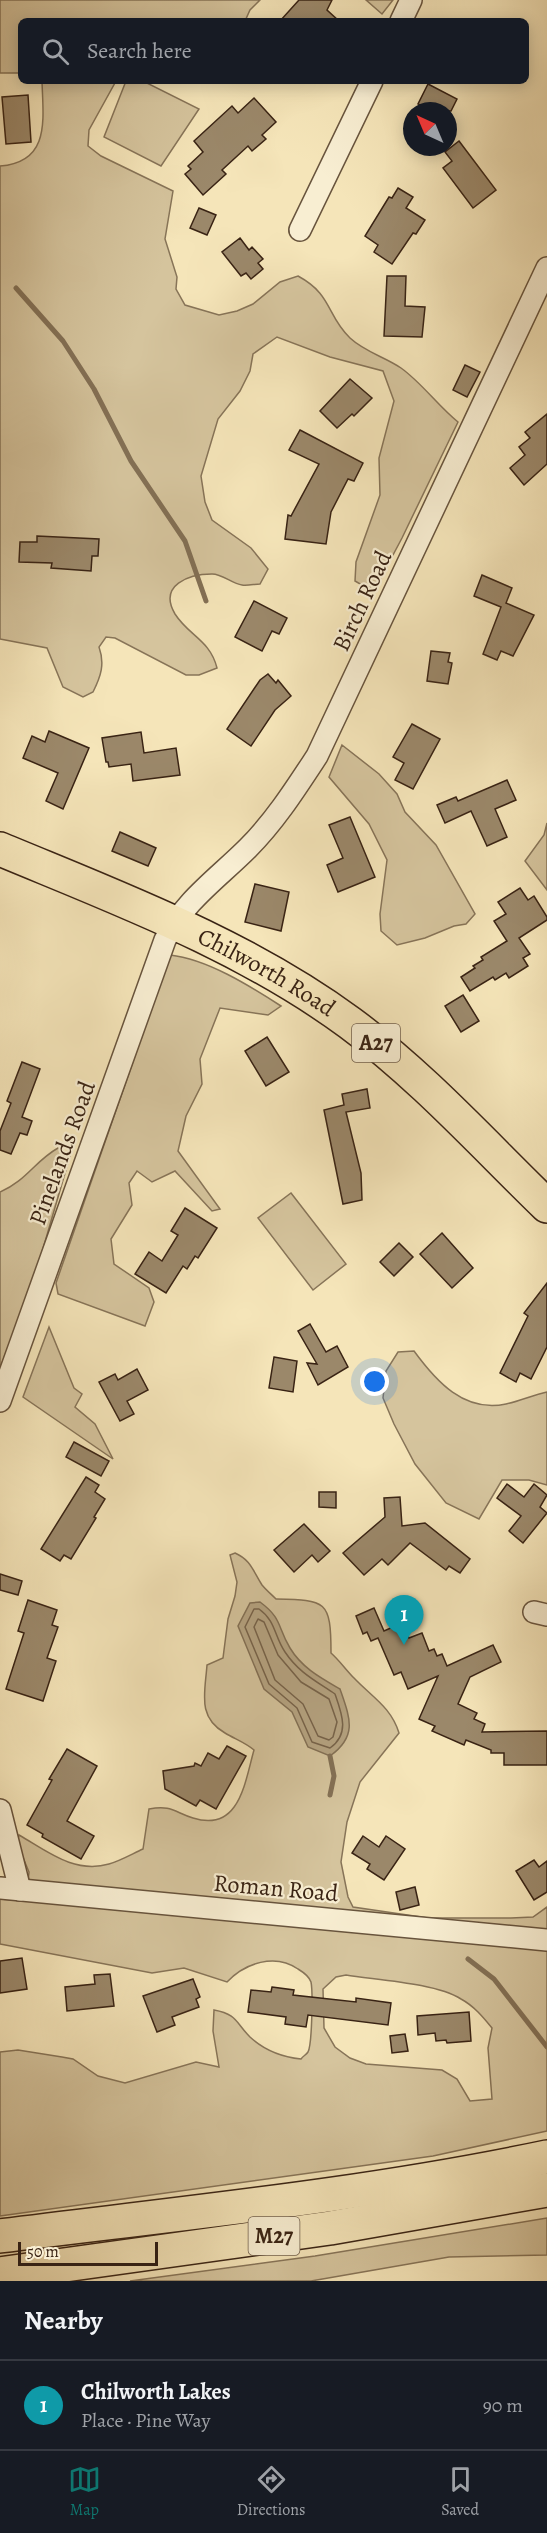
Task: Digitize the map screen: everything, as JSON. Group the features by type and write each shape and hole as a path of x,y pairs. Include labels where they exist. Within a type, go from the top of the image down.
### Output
{"main road":[{"name":"Chilworth Road","path":"0,849 174,922 257,962 349,1022 388,1053 433,1094 547,1206"},
{"name":"M27","path":"0,2236 321,2196 481,2171 547,2157"},
{"name":"M27","path":"0,2274 330,2228 547,2190"}],"street":[{"path":"402,18 411,0"},
{"path":"300,230 371,84"},
{"name":"Birch Road","path":"174,922 187,905 249,847 279,813 317,756 547,268"},
{"name":"Pinelands Road","path":"0,1401 174,922"},
{"path":"0,1810 10,1889"},
{"name":"Roman Road","path":"10,1889 547,1940"}],"shaded area":[{"path":"0,0 260,0 250,10 246,18 18,18 18,73 0,73"},
{"path":"366,0 393,0 382,14"},
{"path":"42,84 114,84 89,130 88,146 101,156 173,191 165,239 177,277 176,289 185,305 219,315 237,311 253,304 280,282 298,276 318,290 342,330 350,338 401,368 458,422 377,585 367,588 355,581 356,562 380,495 379,458 394,401 383,371 330,357 277,337 253,354 250,371 240,391 218,419 201,476 205,502 212,520 251,548 268,569 260,584 238,584 212,574 186,579 173,589 170,596 175,614 204,644 217,668 199,675 186,675 115,638 106,637 99,647 102,664 98,681 93,692 83,697 63,687 47,648 0,639 0,166 16,163 28,156 36,147 43,124"},
{"path":"125,84 149,84 199,109 161,166 104,137"},
{"path":"342,745 379,774 397,794 405,812 436,845 475,914 466,924 397,945 381,931 380,914 387,860 369,824 329,777"},
{"path":"547,823 547,890 525,861 544,835"},
{"path":"170,955 213,968 242,982 281,1006 268,1015 220,1008 200,1059 202,1084 186,1116 178,1151 220,1209 212,1211 175,1171 152,1182 137,1171 129,1183 132,1205 111,1239 114,1264 149,1288 154,1302 145,1326 58,1294 56,1283"},
{"path":"58,1148 70,1156 33,1283 0,1368 0,1192 17,1182"},
{"path":"291,1193 346,1264 313,1290 258,1218"},
{"path":"49,1327 74,1388 82,1394 75,1407 95,1424 113,1459 23,1397"},
{"path":"414,1351 452,1392 477,1404 491,1406 506,1404 547,1392 547,1485 529,1480 502,1480 479,1519 446,1503 415,1464 383,1398 386,1371 398,1352"},
{"path":"235,1553 245,1559 262,1585 276,1599 306,1600 322,1606 329,1622 331,1653 386,1709 396,1724 399,1733 360,1782 347,1822 341,1862 348,1897 353,1907 428,1918 511,1918 533,1917 547,1907 547,2131 433,2156 0,2216 0,2052 18,2050 73,2059 98,2076 125,2083 196,2062 219,2067 213,2031 214,2010 232,2017 250,2037 261,2046 274,2052 301,2059 308,2052 312,2018 311,1982 304,1973 289,1964 261,1962 242,1970 227,1982 184,1968 152,1973 0,1944 0,1899 26,1901 29,1872 17,1843 19,1835 61,1859 84,1866 96,1866 113,1863 143,1849 149,1809 168,1809 209,1821 221,1818 231,1811 238,1801 254,1750 216,1727 206,1712 204,1695 207,1665 223,1658 228,1619 235,1596 237,1582 230,1555","holes":["346,1975 437,1989 461,1999 474,2008 492,2028 488,2048 492,2099 470,2101 457,2079 442,2070 366,2064 350,2058 335,2047 324,2028 323,1989 336,1977"]},
{"path":"547,2218 547,2255 449,2257 311,2281 130,2281 315,2256"}],"water":[{"path":"260,1602 273,1613 286,1641 300,1661 312,1672 340,1689 349,1718 348,1734 339,1749 330,1756 308,1747 292,1712 264,1689 238,1626 250,1603"}],"building":[{"path":"299,0 332,0 327,10 336,18 283,18"},
{"path":"428,84 457,99 456,102 419,102"},
{"path":"28,95 31,142 6,144 2,97"},
{"path":"254,98 276,122 262,135 266,139 252,151 248,146 222,170 226,174 203,195 185,174 191,169 188,166 203,152 194,141 232,106 238,113"},
{"path":"459,141 496,190 473,208 443,168 452,161 448,156 457,156"},
{"path":"398,188 413,197 406,208 425,220 416,234 413,233 392,264 374,252 378,245 365,236 389,197 392,198"},
{"path":"199,208 216,215 207,235 190,228"},
{"path":"240,238 249,250 252,247 263,259 258,263 263,269 251,279 246,273 241,276 222,252"},
{"path":"387,276 406,276 405,306 425,307 422,337 384,336"},
{"path":"465,365 480,372 467,397 453,390"},
{"path":"350,379 372,398 354,416 352,414 337,428 320,411"},
{"path":"547,414 547,464 524,485 510,468 525,455 519,447 530,438 525,432"},
{"path":"300,430 363,463 354,481 348,479 331,512 326,544 285,539 288,515 291,516 319,464 289,450"},
{"path":"37,536 99,539 98,556 92,556 91,571 51,568 52,563 19,562 20,542 37,542"},
{"path":"482,575 512,588 506,603 534,615 513,656 501,651 497,660 483,654 501,607 474,596"},
{"path":"254,601 287,618 279,634 272,631 262,651 235,637"},
{"path":"431,651 450,653 448,662 452,663 448,684 427,681"},
{"path":"268,674 276,683 278,680 291,696 275,710 251,746 227,729 260,680"},
{"path":"412,724 440,739 413,789 395,780 404,763 393,757"},
{"path":"49,731 89,748 63,809 46,801 58,773 23,758 32,736 45,742"},
{"path":"141,732 144,753 176,748 180,775 133,781 131,764 109,767 102,738"},
{"path":"507,780 516,800 495,809 507,837 487,846 471,811 445,823 437,805 456,797 458,801"},
{"path":"350,817 375,877 338,892 327,865 343,858 329,825"},
{"path":"120,832 156,848 148,866 112,851"},
{"path":"255,884 289,892 281,931 245,922"},
{"path":"520,888 528,900 534,896 547,917 547,920 519,938 530,954 523,958 528,966 509,978 506,973 495,980 493,977 470,991 461,977 483,960 481,957 507,941 494,921 506,914 498,902"},
{"path":"463,995 479,1021 461,1032 445,1006"},
{"path":"267,1037 289,1072 266,1086 245,1051"},
{"path":"22,1062 40,1069 22,1117 32,1121 27,1135 20,1133 11,1154 0,1150 0,1131 11,1103 7,1101"},
{"path":"367,1089 370,1108 346,1112 361,1173 362,1200 343,1204 324,1110 344,1105 342,1094"},
{"path":"185,1208 217,1228 198,1258 195,1256 187,1269 183,1266 166,1293 135,1274 149,1252 162,1261 178,1235 171,1231"},
{"path":"442,1233 473,1268 452,1288 420,1254"},
{"path":"399,1243 413,1257 394,1276 380,1262"},
{"path":"547,1283 547,1347 531,1379 520,1373 516,1382 500,1373 528,1316 524,1313"},
{"path":"310,1324 326,1352 337,1346 348,1367 318,1385 307,1363 317,1364 298,1331"},
{"path":"274,1357 297,1361 293,1392 269,1388"},
{"path":"137,1369 148,1390 127,1401 134,1414 120,1421 99,1382 115,1374 118,1380"},
{"path":"74,1442 109,1461 101,1476 66,1457"},
{"path":"86,1477 99,1485 95,1492 105,1499 71,1559 64,1555 60,1561 41,1549"},
{"path":"507,1484 524,1497 534,1484 547,1495 540,1507 547,1513 523,1543 509,1531 521,1516 497,1498"},
{"path":"319,1492 336,1492 336,1508 319,1507"},
{"path":"400,1497 402,1526 425,1523 470,1559 460,1573 449,1566 446,1570 410,1543 388,1565 382,1559 364,1575 343,1553 385,1517 384,1498"},
{"path":"304,1524 330,1551 318,1562 312,1555 294,1572 274,1550"},
{"path":"0,1574 22,1581 18,1595 0,1590"},
{"path":"28,1600 57,1610 52,1625 58,1627 47,1658 56,1661 43,1701 6,1689 24,1633 18,1631"},
{"path":"374,1608 384,1631 402,1623 409,1638 422,1633 429,1651 434,1649 437,1656 442,1654 447,1666 493,1645 501,1662 470,1677 458,1704 477,1713 474,1719 485,1724 482,1732 547,1731 547,1765 504,1765 504,1753 491,1753 491,1750 466,1740 464,1745 432,1731 435,1726 419,1719 438,1676 408,1689 401,1672 394,1675 378,1638 371,1641 367,1632 363,1634 356,1616"},
{"path":"227,1746 246,1756 216,1809 200,1800 196,1806 165,1789 163,1771 194,1766 195,1763 201,1766 208,1753 219,1759"},
{"path":"67,1749 97,1766 67,1821 94,1836 81,1859 42,1837 43,1834 27,1825 52,1780 49,1779"},
{"path":"363,1836 379,1847 386,1836 405,1849 384,1880 367,1869 370,1864 352,1853"},
{"path":"534,1860 539,1867 547,1861 547,1892 534,1900 516,1871"},
{"path":"415,1887 419,1905 400,1910 396,1892"},
{"path":"22,1958 27,1989 0,1993 0,1961"},
{"path":"110,1974 114,2006 67,2011 65,1987 95,1984 94,1975"},
{"path":"193,1979 200,1997 196,1999 199,2007 172,2017 175,2025 157,2032 143,1996"},
{"path":"272,1987 294,1990 293,1995 356,2002 356,1998 391,2003 388,2025 308,2015 306,2027 285,2024 286,2017 248,2012 251,1990 271,1992"},
{"path":"469,2012 471,2041 447,2043 446,2040 436,2041 435,2033 418,2035 417,2016"},
{"path":"405,2034 408,2051 392,2053 390,2036"}],"waterway":[{"path":"16,288 63,341 94,389 131,461 185,541 206,601"},
{"path":"330,1756 334,1776 330,1795"},
{"path":"468,1959 494,1979 547,2047"}],"place":[{"name":"Chilworth Lakes","path":"404,1645"}]}
